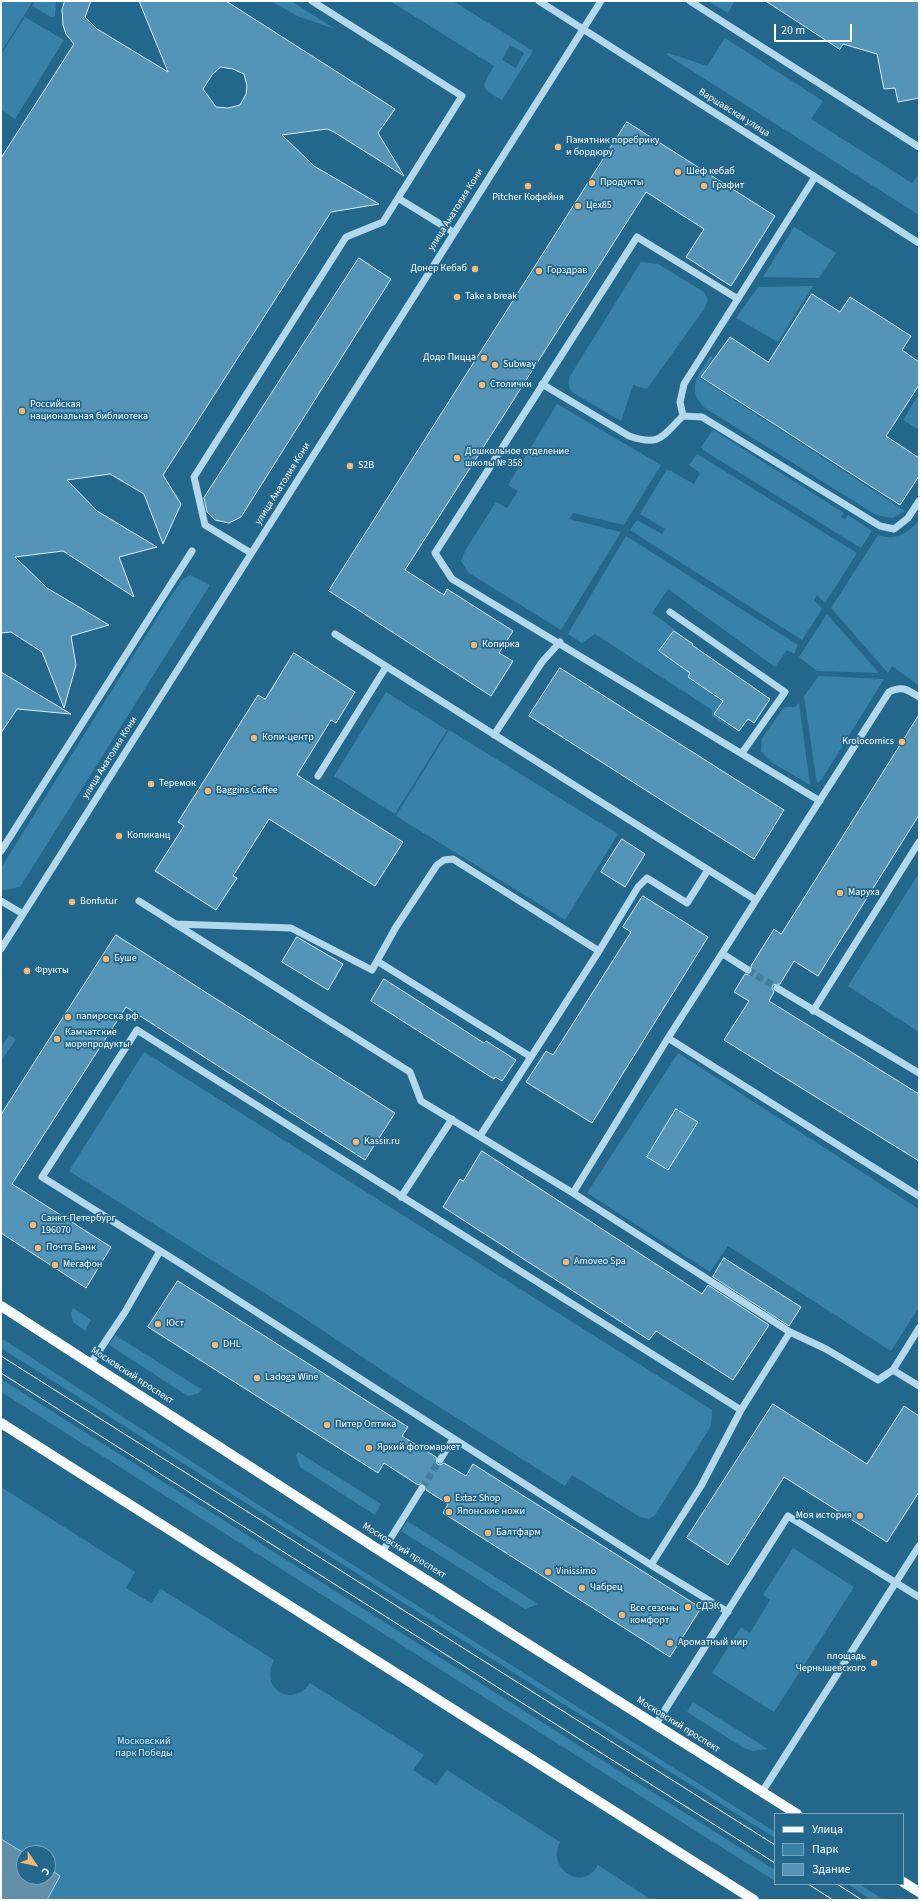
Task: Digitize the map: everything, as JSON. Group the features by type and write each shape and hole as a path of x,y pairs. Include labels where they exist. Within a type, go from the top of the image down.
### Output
{"main road":[{"name":"Московский проспект","path":"1,1306 382,1552 795,1813"},
{"path":"1,1423 754,1900"},
{"path":"904,1883 919,1892"}],"street":[{"path":"251,553 205,525 194,477 346,237 383,222 462,96 312,1"},
{"name":"Варшавская улица","path":"538,1 919,242"},
{"name":"улица Анатолия Кони","path":"1,949 600,1"},
{"path":"690,1 919,147"},
{"path":"683,416 680,402 684,384 815,177"},
{"path":"398,198 453,232"},
{"path":"738,299 637,237 435,553 452,579 560,642 820,801"},
{"path":"542,384 629,436 645,442 661,438 683,416 702,417 880,526 894,529 908,518 919,501"},
{"path":"1,851 192,552"},
{"path":"670,612 785,692 742,753"},
{"path":"335,634 756,900"},
{"path":"494,735 542,662 560,642"},
{"path":"318,776 386,667"},
{"path":"573,1193 668,1038 889,692 897,688 904,688 919,698"},
{"path":"813,1011 919,842"},
{"path":"174,924 291,928 372,970 396,927 438,865 444,860 453,859 599,951"},
{"path":"480,1136 599,951 638,886 647,878 687,903 708,870"},
{"path":"1,901 23,914"},
{"path":"139,901 410,1072 421,1101 573,1193 790,1332 826,1349 878,1380 893,1370 919,1328"},
{"path":"723,954 748,970"},
{"path":"377,961 531,1057"},
{"path":"777,988 813,1011 919,1073"},
{"path":"728,1612 651,1565 42,1177 137,1030 741,1410"},
{"path":"668,1038 919,1196"},
{"path":"401,1197 452,1119"},
{"path":"91,1363 125,1312 160,1251"},
{"path":"651,1565 701,1486 741,1410 790,1332"},
{"path":"893,1370 919,1386"},
{"path":"440,1460 453,1439"},
{"path":"382,1552 422,1488"},
{"path":"656,1724 788,1516 919,1597"},
{"path":"762,1792 919,1546"}],"green space":[{"path":"1,1 33,1 1,52"},
{"path":"35,1 56,1 55,16 51,17 32,6"},
{"path":"271,1 291,1 335,29 297,16"},
{"path":"390,1 453,1 533,51 502,100 489,92 484,86 494,66","holes":["510,45 524,53 516,68 502,60"]},
{"path":"708,1 732,1 734,2 728,13"},
{"path":"25,17 64,40 15,119 1,110 1,55"},
{"path":"725,38 823,101 811,119 912,183 919,174 919,215 667,55 668,53 707,66"},
{"path":"794,227 836,253 819,278 763,277"},
{"path":"641,262 658,264 704,292 708,300 704,309 647,389 633,385 621,421 572,392 569,386 569,380 570,376"},
{"path":"813,286 778,342 736,318 758,287"},
{"path":"710,356 713,357 700,378 905,511 893,518 876,515 705,408 696,395 695,388 698,376"},
{"path":"919,394 919,430 903,420"},
{"path":"557,404 661,465 624,525 573,513 569,519 621,532 561,630 469,573 461,561 466,549 496,502 507,508 518,491 508,485"},
{"path":"713,430 844,513 841,517 845,519 848,515 872,531 861,548 703,450 701,447"},
{"path":"697,454 857,553 825,603 817,595 814,600 822,609 802,640 630,530 637,520 662,534 665,529 640,514 667,469 694,484 700,473 689,465"},
{"path":"919,520 918,685 892,666 888,673 831,608 878,535 884,537 896,537 906,532"},
{"path":"626,536 798,645 794,654 787,650 775,667 668,589 652,613 674,629 659,652 690,672 687,677 722,702 714,714 737,732 712,716 712,710 595,634 582,643 568,634"},
{"path":"190,575 210,585 20,887 4,890 1,888 1,868 165,605 182,580"},
{"path":"827,614 879,673 817,671 799,657"},
{"path":"819,676 884,679 822,779 817,783 804,696"},
{"path":"386,692 447,730 395,814 334,776"},
{"path":"799,703 810,785 771,762 761,751 762,738 782,710 785,707 795,707"},
{"path":"449,730 618,834 565,920 396,816"},
{"path":"919,873 919,1032 848,986"},
{"path":"9,1035 16,1039 1,1061 1,1048"},
{"path":"144,1052 712,1410 711,1426 655,1515 649,1519 640,1517 572,1475 565,1486 401,1383 298,1314 69,1171"},
{"path":"678,1053 919,1209 919,1307 891,1351 728,1246 710,1272 587,1193"},
{"path":"73,1308 91,1320 85,1331 73,1322 71,1313"},
{"path":"115,1335 201,1389 199,1393 188,1396 109,1345"},
{"path":"1,1338 271,1513 774,1831 774,1837 1,1348"},
{"path":"1,1379 774,1869 774,1880 1,1392"},
{"path":"298,1452 381,1504 375,1515 300,1467 296,1455"},
{"name":"Московский парк Победы","path":"1,1487 135,1572 126,1588 151,1603 161,1589 274,1660 271,1670 271,1679 274,1687 280,1692 287,1695 295,1694 303,1691 310,1683 424,1755 413,1770 436,1785 447,1770 560,1842 557,1852 558,1861 562,1869 568,1874 576,1877 584,1877 591,1873 598,1865 652,1900 1,1900"},
{"path":"407,1521 538,1604 525,1609 401,1531"},
{"path":"793,1548 854,1587 774,1712 712,1673 741,1627 750,1633 770,1600 763,1595"},
{"path":"693,1702 768,1749 753,1751 744,1748 687,1712"},
{"path":"849,1885 861,1885 884,1900 871,1900"}],"shaded area":[{"path":"1,1839 16,1848 16,1885 55,1885 47,1900 1,1900"},
{"path":"56,1873 60,1876 56,1883"}],"building":[{"path":"65,1 91,1 85,17 97,29 168,72 139,1 226,1 395,109 378,133 404,176 327,129 282,135 314,166 379,204 331,212 163,475 181,504 163,544 144,494 110,474 67,480 97,511 157,547 119,557 134,597 63,551 15,557 47,588 109,625 71,636 76,665 64,708 42,652 11,632 1,633 1,158 74,44 66,34 63,25 62,10","holes":["221,67 233,69 244,74 247,86 246,94 240,105 228,108 216,107 203,89 212,75"]},
{"path":"766,1 919,1 919,98 898,102 895,88 884,89 877,54 843,44 840,49"},
{"path":"627,122 775,216 731,286 686,257 704,229 646,192 405,570 444,595 447,589 513,631 499,653 513,661 491,696 329,591"},
{"path":"359,258 391,279 241,517 229,523 215,520 207,512 204,498"},
{"path":"812,294 840,312 850,297 911,336 902,350 919,362 919,385 886,436 919,458 919,476 900,505 701,377 730,337 768,362"},
{"path":"674,631 770,699 754,723 748,719 739,731 714,714 723,701 688,677 690,673 659,651"},
{"path":"294,653 355,692 336,723 331,720 297,775 403,842 375,886 269,819 233,876 237,878 216,910 155,871 184,826 178,822 258,695 265,699"},
{"path":"560,668 784,810 754,859 529,716"},
{"path":"1,672 71,714 17,709 1,733"},
{"path":"919,715 919,815 818,976 794,961 780,984 773,985 772,988 774,992 769,1001 919,1094 919,1161 724,1040 749,1001 734,992 745,974 750,975 752,972 751,966 774,929 781,934"},
{"path":"622,839 645,854 625,887 601,872"},
{"path":"643,896 708,937 592,1123 526,1082 546,1051 553,1055 631,932 623,927"},
{"path":"116,935 395,1113 365,1160 126,1007 12,1184 111,1247 86,1288 1,1233 1,1115"},
{"path":"297,937 343,964 328,990 282,962"},
{"path":"384,979 484,1043 486,1041 516,1060 502,1081 495,1077 494,1079 371,1001"},
{"path":"676,1109 698,1122 668,1170 647,1157"},
{"path":"482,1151 702,1294 708,1285 769,1325 733,1380 656,1331 649,1340 443,1207 460,1179 463,1181"},
{"path":"724,1258 801,1307 789,1326 713,1277"},
{"path":"178,1281 408,1427 402,1436 436,1457 437,1464 440,1465 444,1463 466,1476 473,1464 701,1608 670,1657 443,1513 448,1504 426,1490 425,1484 422,1483 418,1485 384,1463 378,1473 148,1327"},
{"path":"773,1404 867,1464 904,1406 919,1416 919,1492 887,1542 784,1477 728,1565 687,1538"}],"tunnel":[{"path":"748,970 777,988"},
{"path":"422,1488 440,1460"}],"tram line":[{"path":"1,1356 774,1844"},
{"path":"1,1373 774,1862"},
{"path":"810,1885 833,1900"},
{"path":"839,1885 862,1900"}],"place":[{"name":"Памятник поребрику и бордюру","path":"558,147"},
{"name":"Шеф кебаб","path":"678,172"},
{"name":"Продукты","path":"592,183"},
{"name":"Pitcher Кофейня","path":"528,186"},
{"name":"Графит","path":"704,186"},
{"name":"Цех85","path":"578,206"},
{"name":"Донер Кебаб","path":"475,269"},
{"name":"Горздрав","path":"539,271"},
{"name":"Take a break","path":"457,297"},
{"name":"Додо Пицца","path":"484,358"},
{"name":"Subway","path":"495,365"},
{"name":"Столички","path":"482,385"},
{"name":"Российская национальная библиотека","path":"22,411"},
{"name":"Дошкольное отделение школы № 358","path":"457,458"},
{"name":"S2B","path":"350,466"},
{"name":"Копирка","path":"474,645"},
{"name":"Копи-центр","path":"254,738"},
{"name":"Krolocomics","path":"902,742"},
{"name":"Теремок","path":"151,784"},
{"name":"Baggins Coffee","path":"208,791"},
{"name":"Копиканц","path":"119,836"},
{"name":"Маруха","path":"840,893"},
{"name":"Bonfutur","path":"72,902"},
{"name":"Буше","path":"106,959"},
{"name":"Фрукты","path":"27,971"},
{"name":"папироска.рф","path":"68,1017"},
{"name":"Камчатские мoрепродукты","path":"57,1039"},
{"name":"Kassir.ru","path":"356,1142"},
{"name":"Санкт-Петербург 196070","path":"33,1225"},
{"name":"Почта Банк","path":"38,1248"},
{"name":"Amoveo Spa","path":"566,1262"},
{"name":"Мегафон","path":"55,1265"},
{"name":"Юст","path":"158,1324"},
{"name":"DHL","path":"215,1345"},
{"name":"Ladoga Wine","path":"257,1378"},
{"name":"Питер Оптика","path":"327,1425"},
{"name":"Яркий фотомаркет","path":"369,1448"},
{"name":"Extaz Shop","path":"447,1499"},
{"name":"Японские ножи","path":"449,1512"},
{"name":"Моя история","path":"860,1516"},
{"name":"Балтфарм","path":"488,1533"},
{"name":"Vinissimo","path":"548,1572"},
{"name":"Чабрец","path":"582,1588"},
{"name":"СДЭК","path":"688,1607"},
{"name":"Все сезоны комфорт","path":"622,1615"},
{"name":"Ароматный мир","path":"670,1643"},
{"name":"площадь Чернышевского","path":"874,1663"}]}
